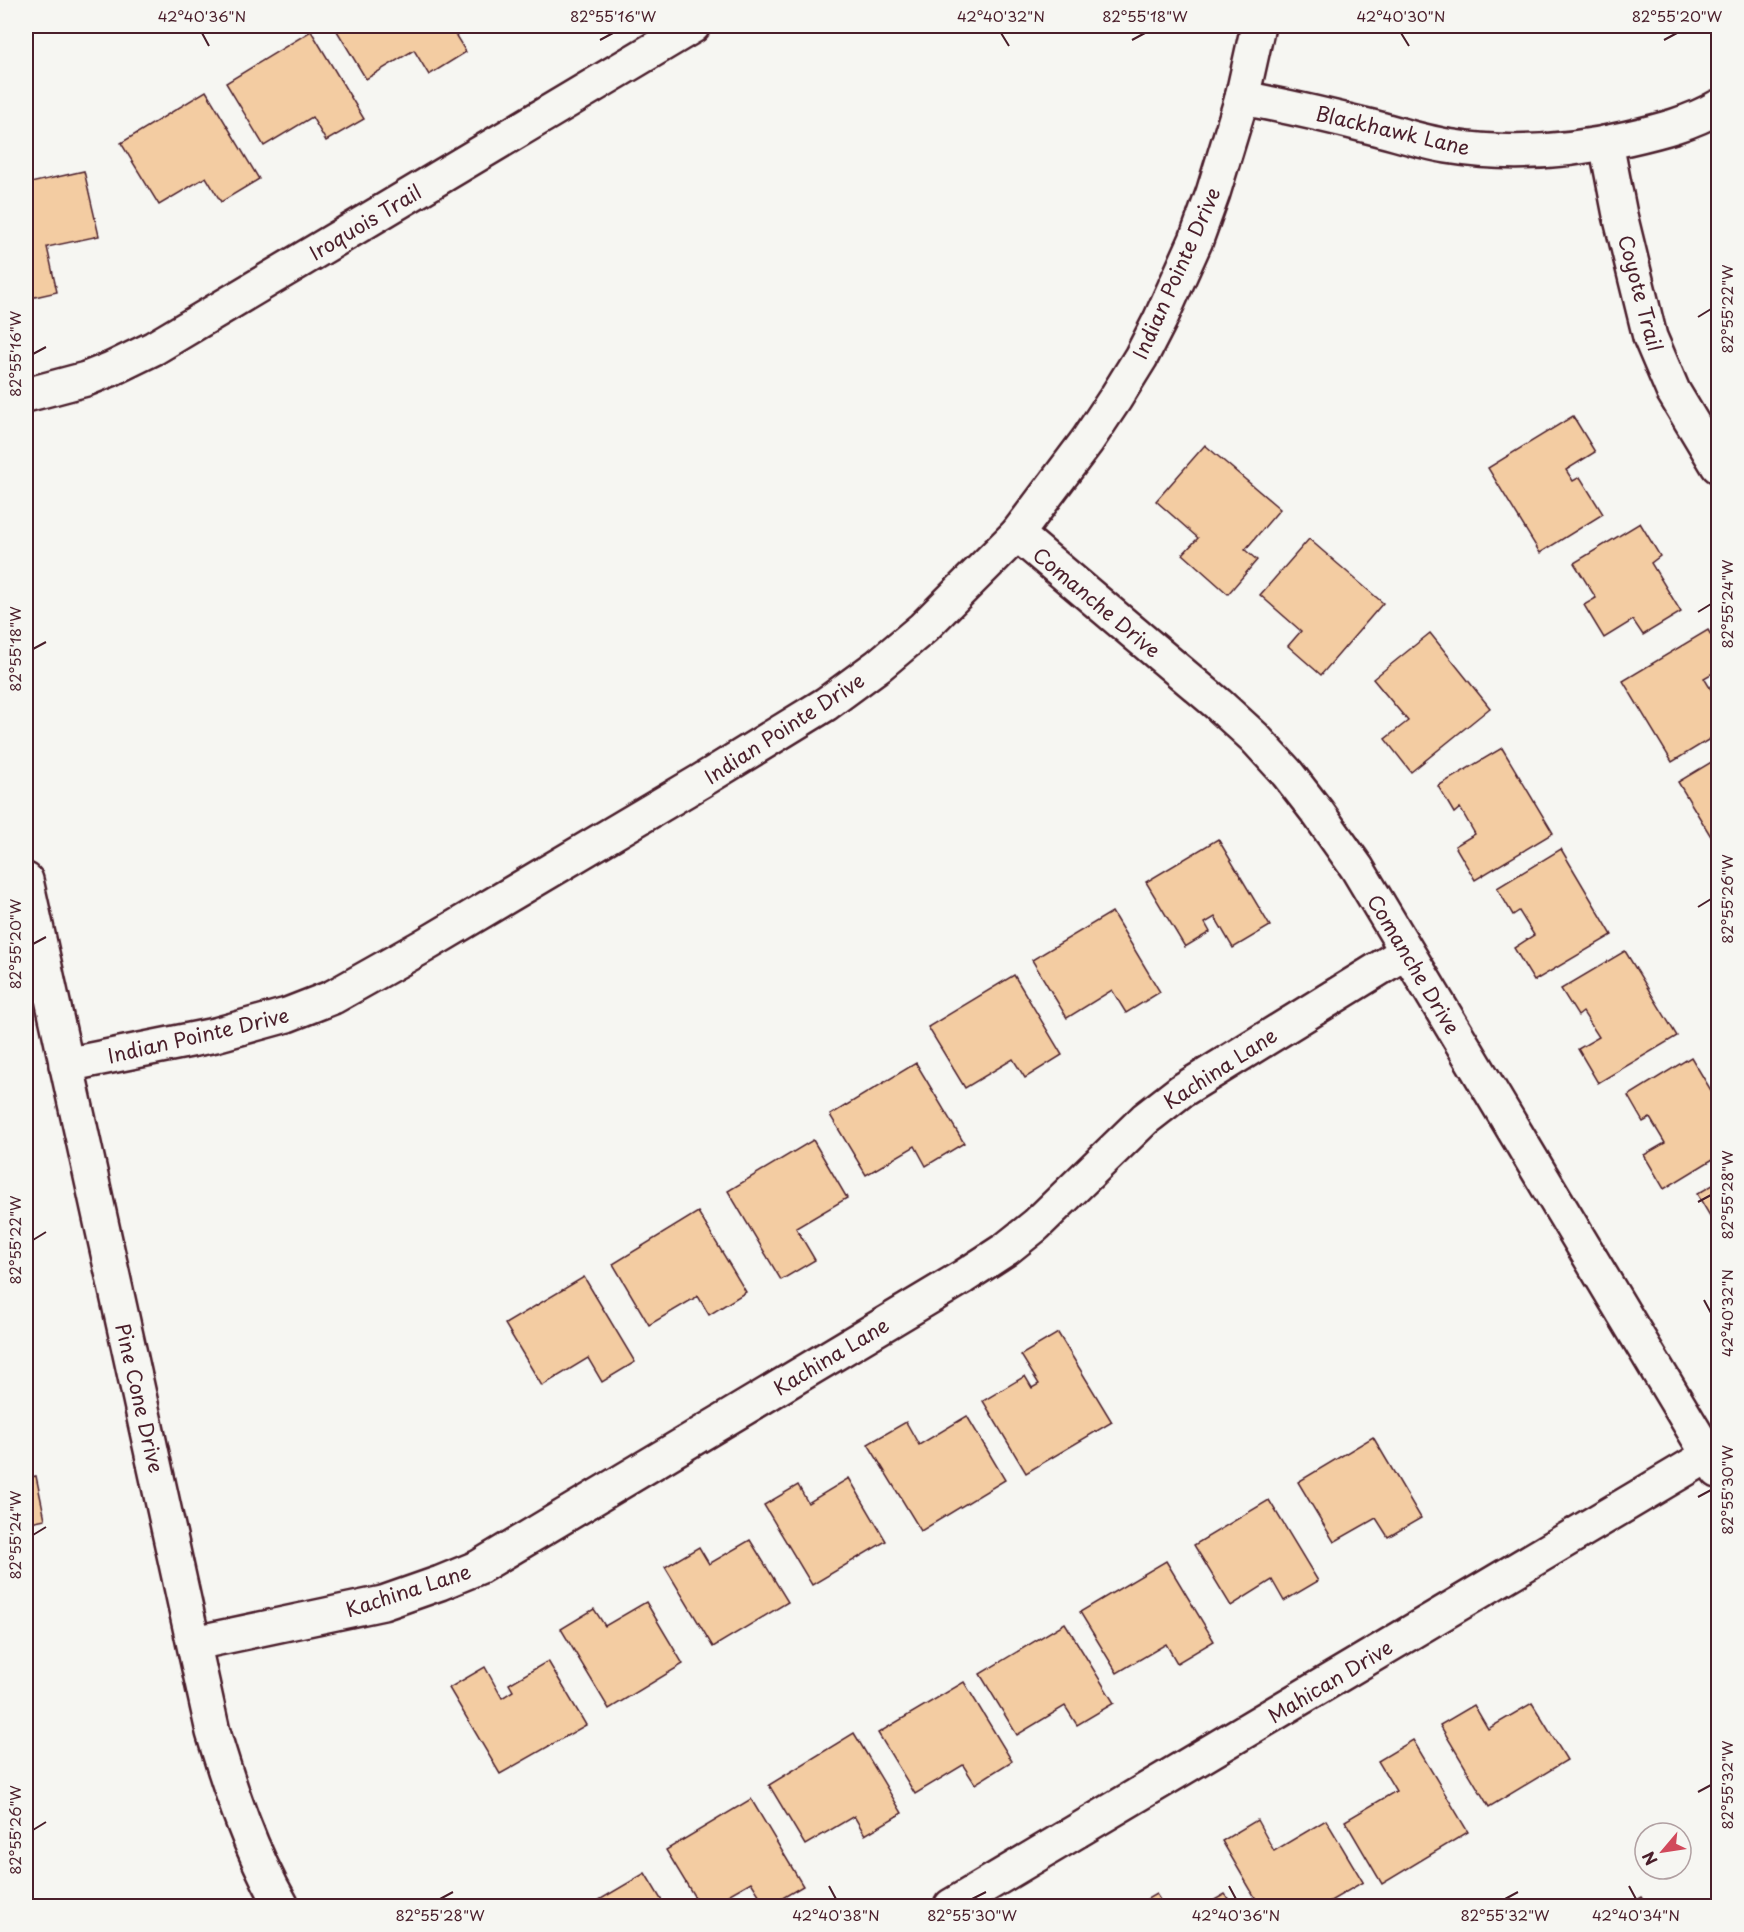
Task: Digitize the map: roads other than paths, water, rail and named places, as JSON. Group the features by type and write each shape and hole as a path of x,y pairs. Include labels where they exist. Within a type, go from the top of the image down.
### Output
{"street":[{"name":"Iroquois Trail","path":"26,395 86,379 154,348 693,26"},
{"name":"Indian Pointe Drive","path":"66,1065 215,1035 287,1015 333,997 701,781 826,704 879,665 923,628 1017,534 1087,441 1141,357 1196,240 1214,193 1242,98 1258,26"},
{"name":"Blackhawk Lane","path":"1242,98 1300,108 1445,146 1495,152 1534,151 1606,143 1656,132 1704,116 1719,107"},
{"name":"Coyote Trail","path":"1606,143 1620,214 1650,337 1673,392 1719,466"},
{"name":"Comanche Drive","path":"1017,534 1218,704 1287,773 1318,813 1357,868 1714,1463"},
{"name":"Pine Cone Drive","path":"26,880 213,1732 231,1792 256,1853 282,1906"},
{"name":"Kachina Lane","path":"195,1643 383,1603 479,1567 972,1271 1036,1226 1145,1119 1181,1091 1406,952"},
{"name":"Mahican Drive","path":"951,1906 1714,1463"}]}
